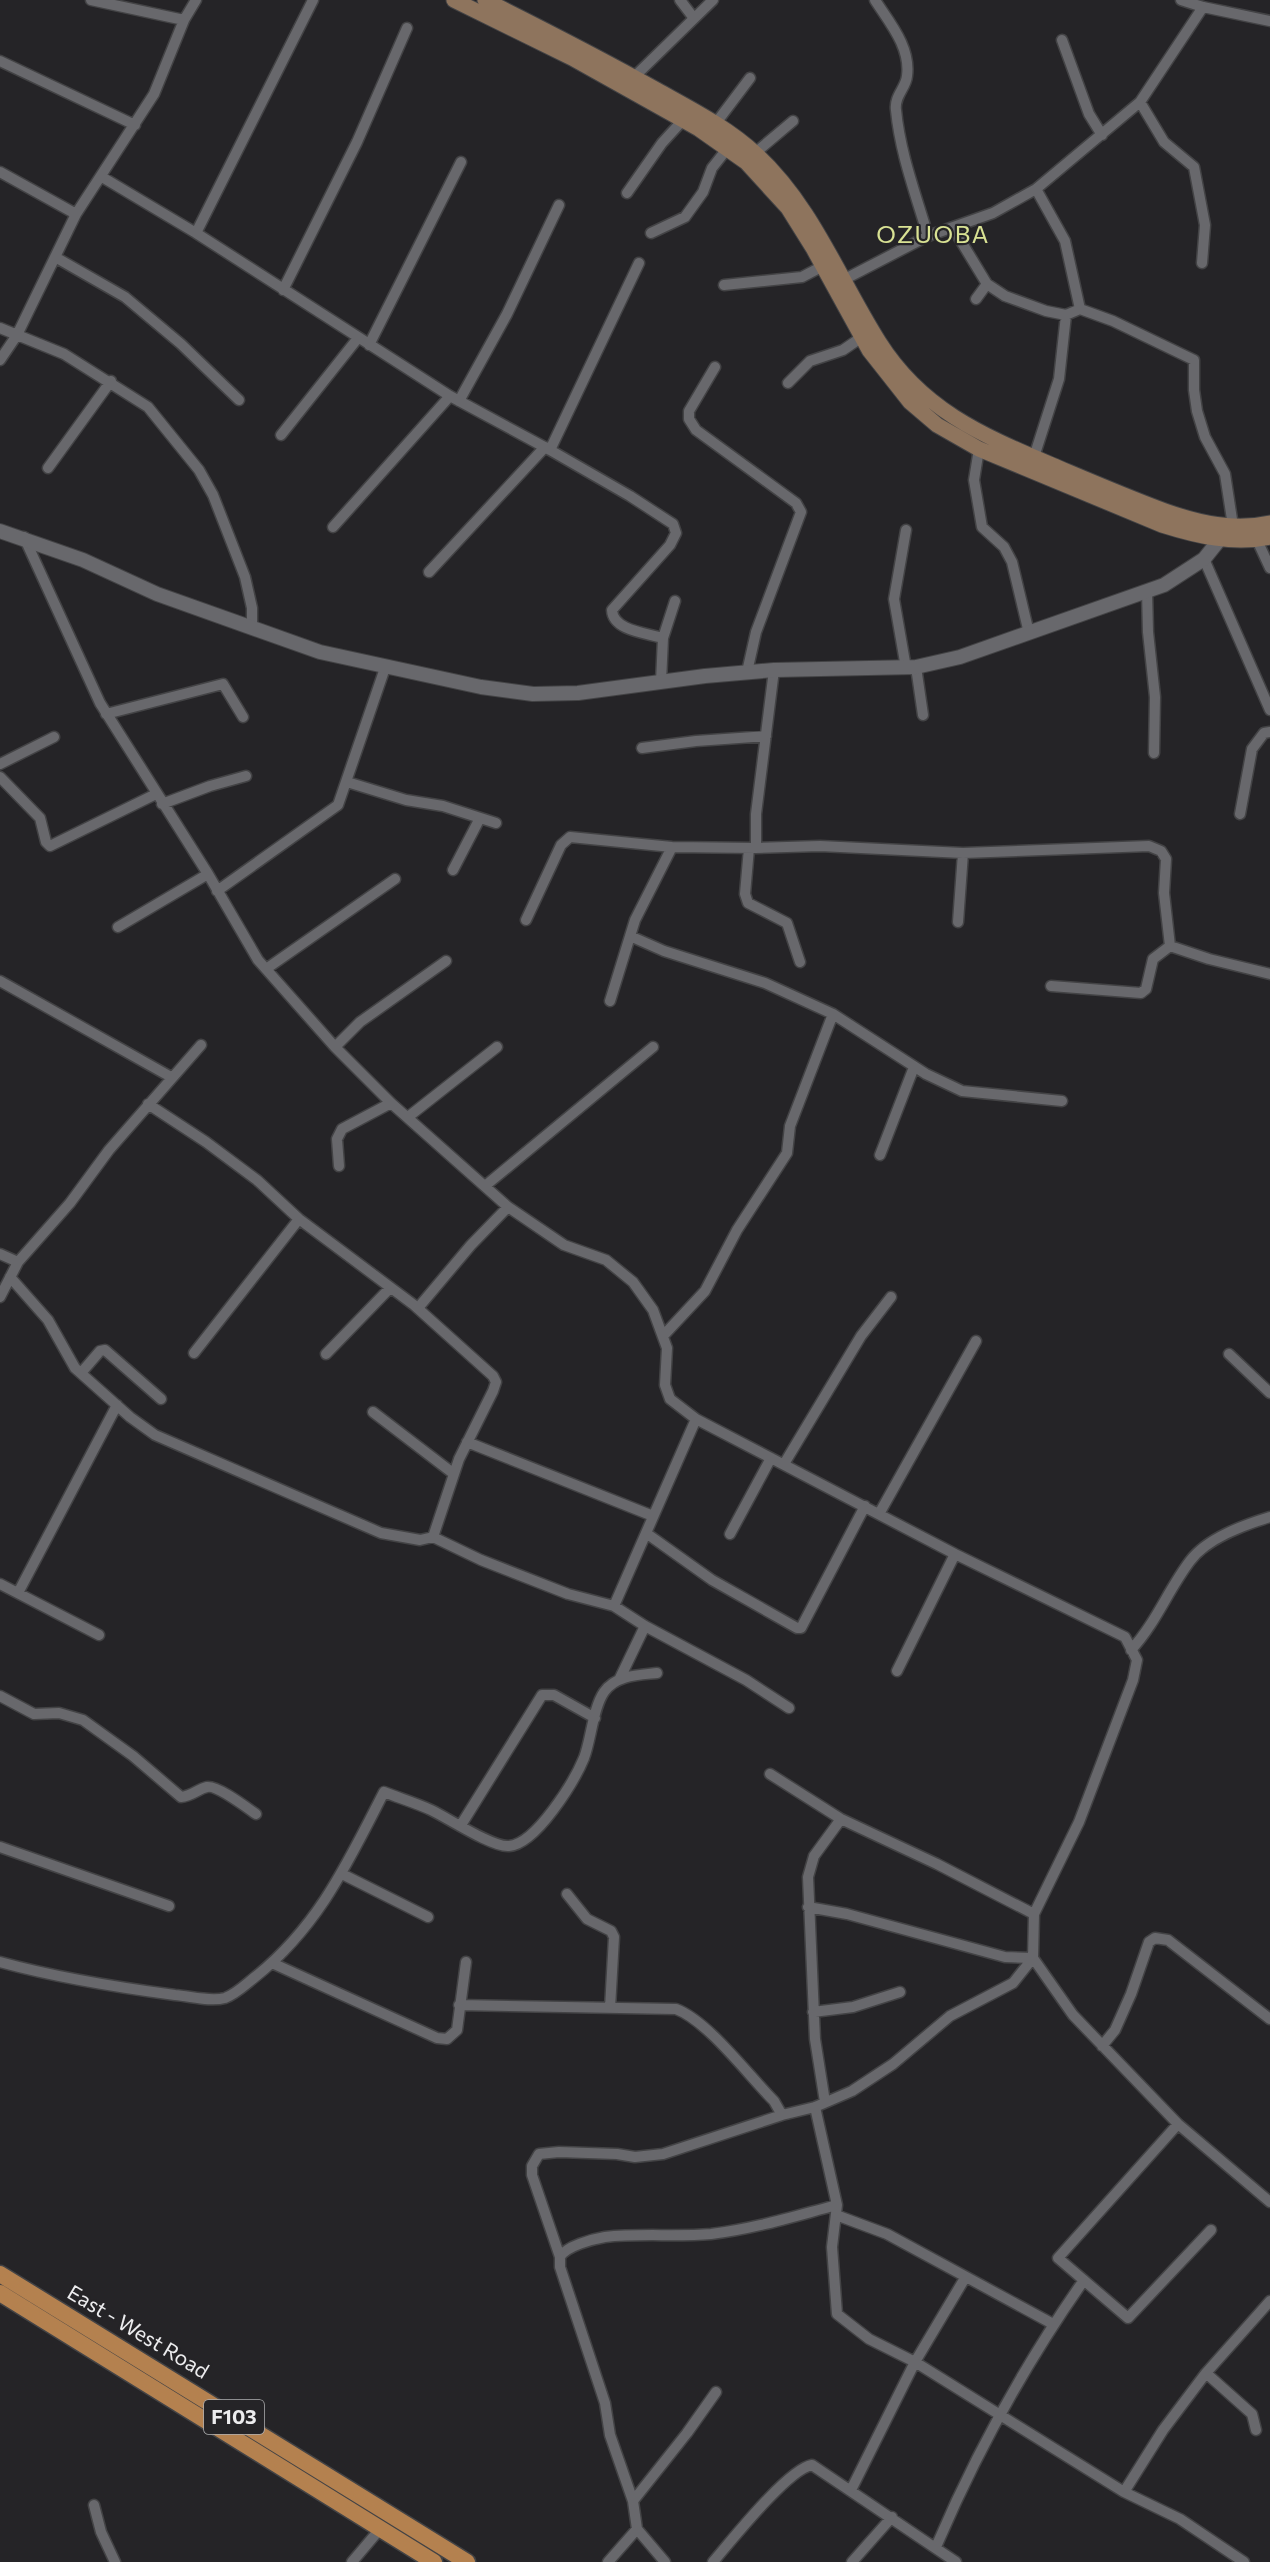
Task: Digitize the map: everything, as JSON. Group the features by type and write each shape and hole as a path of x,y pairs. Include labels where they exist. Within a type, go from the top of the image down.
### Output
{"main road":[{"path":"454,0 572,58 716,123 755,153 799,201 880,344 919,391 962,424 1034,457 1194,521 1252,527 1270,524"},
{"path":"485,0 629,82 746,162 770,186 794,218 862,337 910,402 938,425 980,449 1162,525 1191,534 1220,539 1264,539"},
{"name":"East - West Road","path":"0,2274 467,2562"},
{"name":"East - West Road","path":"0,2293 434,2562"}],"street":[{"path":"91,0 184,20"},
{"path":"0,360 17,335 76,214 154,94 184,20 196,0"},
{"path":"196,232 313,0"},
{"path":"680,0 693,17"},
{"path":"629,82 693,17 713,0"},
{"path":"875,0 902,43 907,77 895,108 902,146 928,236"},
{"path":"1181,0 1270,21"},
{"path":"845,279 928,236 993,213 1036,189 1140,102 1202,4"},
{"path":"283,290 357,142 407,28"},
{"path":"1062,40 1089,114 1102,135"},
{"path":"0,61 135,125"},
{"path":"716,123 750,78"},
{"path":"1140,102 1164,142 1194,167 1205,225 1202,263"},
{"path":"627,193 662,143 683,120"},
{"path":"755,153 792,121"},
{"path":"651,233 685,218 703,192 712,168 728,148"},
{"path":"369,345 461,162"},
{"path":"0,172 76,214"},
{"path":"102,177 196,232 455,399 547,448 673,524 676,533 670,544 612,610 617,623 623,627 663,638"},
{"path":"1036,189 1065,241 1080,309"},
{"path":"333,527 455,399 507,314 559,205"},
{"path":"953,228 987,284 1015,299 1046,311 1066,315 1080,309 1113,321 1194,360 1197,411 1205,437 1224,474 1233,526"},
{"path":"55,257 124,297 181,344 238,400"},
{"path":"429,572 547,448 639,263"},
{"path":"724,285 794,279 823,266"},
{"path":"976,299 987,284"},
{"path":"1034,457 1059,379 1066,315"},
{"path":"0,328 64,354 111,381 148,407 199,470 213,495 245,577 252,608 252,630"},
{"path":"788,383 810,361 843,350 862,337"},
{"path":"281,435 358,338"},
{"path":"716,367 689,411 689,419 696,430 796,502 801,512 756,632 747,672"},
{"path":"48,468 111,381"},
{"path":"980,449 974,480 982,527 1004,547 1012,562 1029,633"},
{"path":"906,530 894,599 923,715"},
{"path":"0,531 24,537 83,560 157,594 252,630 320,652 385,668 481,687 533,694 578,693 774,670 911,667 960,657 1164,585 1204,559 1220,539"},
{"path":"24,537 106,714 266,969 335,1047 391,1103 508,1207 564,1245 606,1260 633,1282 653,1310 668,1348 665,1385 670,1399 696,1419 955,1554 1125,1637 1137,1660 1133,1680 1079,1822 1034,1914 1033,1958 1073,2015 1102,2046 1178,2124 1270,2202"},
{"path":"1264,539 1270,568"},
{"path":"1204,559 1270,710"},
{"path":"1147,591 1148,632 1155,697 1154,753"},
{"path":"661,682 663,638 675,601"},
{"path":"218,891 338,806 385,668"},
{"path":"774,670 753,848 745,894 748,903 787,923 800,962"},
{"path":"106,714 224,684 243,717"},
{"path":"1240,814 1252,749 1264,733 1270,732"},
{"path":"0,765 54,736"},
{"path":"642,748 766,736"},
{"path":"0,777 40,818 46,842 50,846 159,799 246,776"},
{"path":"347,782 406,800 443,806 496,823"},
{"path":"453,870 480,818"},
{"path":"526,920 561,845 570,837 672,847 820,846 963,853 1149,846 1161,851 1166,859 1164,893 1170,946"},
{"path":"610,1001 635,920 672,847"},
{"path":"958,922 963,853"},
{"path":"118,927 208,874"},
{"path":"266,969 395,879"},
{"path":"630,936 664,951 765,983 833,1014 914,1066 962,1091 1062,1101"},
{"path":"1170,946 1209,959 1270,974"},
{"path":"1051,986 1141,993 1146,989 1153,959 1170,946"},
{"path":"335,1047 360,1022 446,961"},
{"path":"0,981 171,1077"},
{"path":"663,1336 705,1291 737,1230 787,1153 790,1126 833,1014"},
{"path":"0,1297 18,1262 70,1203 148,1104 201,1045"},
{"path":"408,1117 497,1047"},
{"path":"485,1186 653,1047"},
{"path":"880,1155 914,1066"},
{"path":"339,1166 337,1139 342,1129 391,1103"},
{"path":"148,1104 257,1180 299,1219 418,1308 494,1376 496,1382 493,1391 467,1442 433,1537"},
{"path":"418,1308 471,1245 508,1207"},
{"path":"194,1353 299,1219"},
{"path":"0,1254 18,1262"},
{"path":"10,1277 44,1314 69,1361 117,1405 155,1435 381,1533 420,1540 433,1537 481,1560 568,1594 614,1606 645,1626 746,1680 789,1708"},
{"path":"326,1354 390,1288"},
{"path":"784,1464 861,1336 891,1297"},
{"path":"879,1514 976,1341"},
{"path":"81,1373 100,1351 105,1350 161,1399"},
{"path":"1229,1354 1270,1393"},
{"path":"18,1593 117,1405"},
{"path":"373,1412 454,1474"},
{"path":"614,1606 696,1419"},
{"path":"467,1442 653,1516"},
{"path":"730,1534 771,1458"},
{"path":"646,1533 712,1580 797,1628 801,1628 865,1506"},
{"path":"1131,1650 1147,1634 1191,1559 1234,1528 1270,1516"},
{"path":"897,1671 955,1554"},
{"path":"0,1584 99,1635"},
{"path":"0,1962 56,1977 107,1986 221,1999 233,1995 272,1963 319,1910 342,1874 384,1792 507,1847 522,1842 542,1824 567,1788 584,1758 603,1693 620,1678 645,1626"},
{"path":"620,1678 657,1673"},
{"path":"461,1825 542,1695 554,1695 595,1718"},
{"path":"0,1696 34,1714 59,1713 83,1720 133,1756 181,1797 197,1794 204,1787 213,1787 256,1814"},
{"path":"770,1774 841,1819 937,1864 1034,1914"},
{"path":"841,1819 810,1864 808,1907 820,2104 836,2210 832,2247 837,2314 869,2339 915,2362 1124,2492 1179,2519 1244,2562"},
{"path":"0,1846 169,1906"},
{"path":"342,1874 428,1917"},
{"path":"567,1894 587,1918 611,1931 614,1937 610,2008"},
{"path":"808,1907 847,1914 1005,1957 1033,1958"},
{"path":"1102,2046 1115,2030 1131,1994 1149,1942 1155,1938 1168,1940 1270,2019"},
{"path":"665,2562 637,2529 633,2501 610,2435 605,2403 532,2175 532,2166 539,2154 559,2152 617,2154 635,2157 663,2154 820,2104 852,2091 893,2064 950,2016 1012,1983 1033,1958"},
{"path":"272,1963 437,2038 447,2039 454,2036 466,1962"},
{"path":"813,2012 853,2007 900,1992"},
{"path":"459,2005 676,2009 690,2014 774,2101 782,2115"},
{"path":"1178,2124 1059,2253 1060,2261 1125,2317 1131,2317 1211,2230"},
{"path":"560,2257 568,2249 599,2238 634,2234 678,2236 713,2234 836,2210 887,2234 1053,2324"},
{"path":"851,2490 915,2362 965,2278"},
{"path":"936,2547 1000,2414 1026,2366 1084,2280"},
{"path":"1124,2492 1162,2430 1206,2373 1270,2301"},
{"path":"1206,2373 1252,2414 1256,2430"},
{"path":"633,2501 681,2442 716,2392"},
{"path":"713,2562 758,2511 803,2466 812,2465 956,2562"},
{"path":"94,2505 101,2532 115,2562"},
{"path":"852,2562 892,2517"},
{"path":"352,2562 380,2529"},
{"path":"608,2562 637,2529"}],"district":[{"name":"OZUOBA","path":"933,235"}]}
